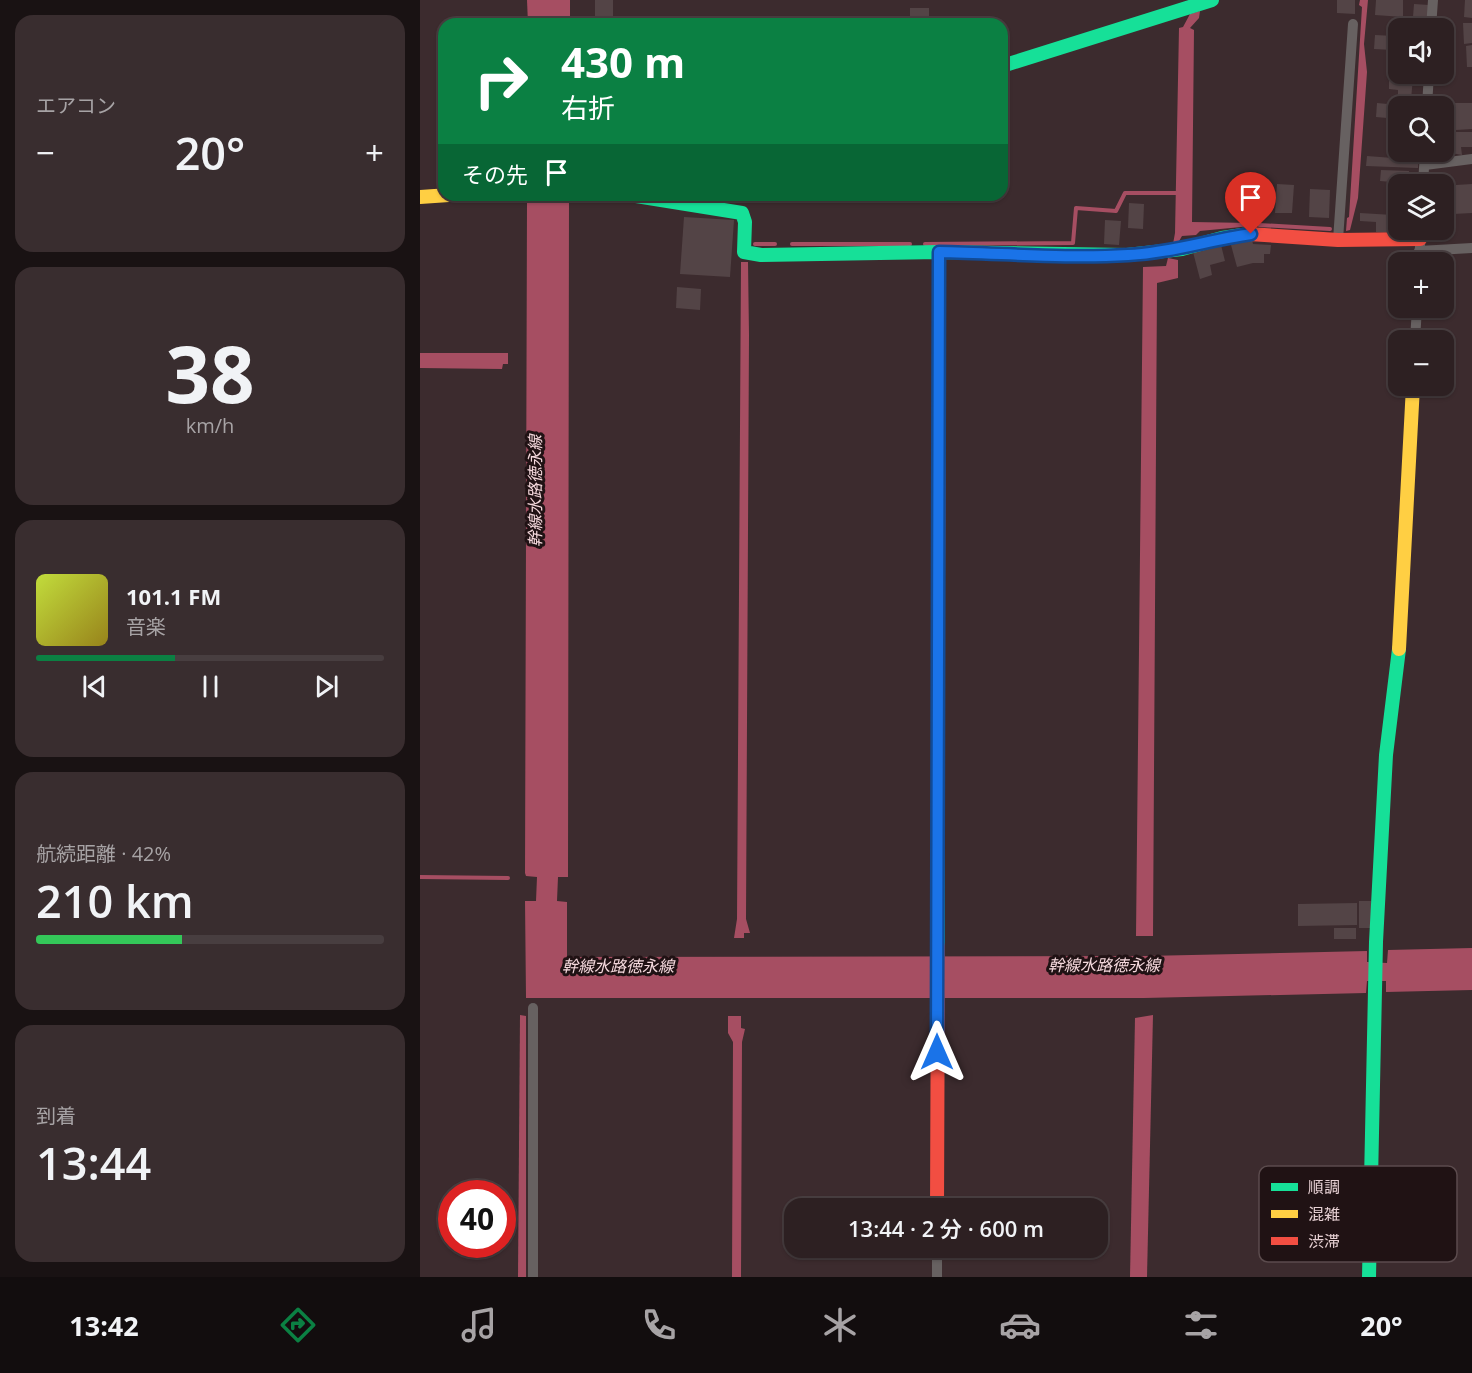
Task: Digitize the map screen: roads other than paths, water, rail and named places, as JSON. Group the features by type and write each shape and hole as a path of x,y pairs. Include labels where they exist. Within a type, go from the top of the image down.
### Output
{"street":[{"path":"1008,64 1212,0"},
{"path":"1432,18 1433,0"},
{"path":"1338,240 1353,24"},
{"path":"1425,174 1425,165 1472,159"},
{"path":"420,197 438,196"},
{"path":"667,201 742,213 745,218 742,245 744,252 761,255 939,252 1127,255 1175,250 1222,238 1251,234 1472,248"},
{"path":"937,1198 939,252"},
{"path":"1372,1166 1376,958 1386,755 1399,656 1412,396"},
{"path":"532,1277 533,1008"},
{"path":"937,1258 937,1277"},
{"path":"1369,1262 1369,1277"}],"water":[{"path":"527,0 570,0 570,18 528,18"},
{"path":"1360,0 1368,0 1364,44 1367,72 1358,198 1350,230 1346,231 1349,217 1362,7 1359,5"},
{"path":"1200,11 1199,18 1190,28 1194,30 1192,222 1251,223 1251,226 1200,231 1196,235 1182,236 1178,243 1173,244 1179,28 1183,27 1190,14"},
{"name":"幹線水路徳永線","path":"569,201 568,877 558,877 557,901 567,902 567,957 1145,956 1367,951 1367,962 1387,963 1388,950 1472,948 1472,990 1386,992 1386,981 1367,981 1366,993 1144,998 526,998 525,901 536,901 537,877 526,876 525,873 527,203"},
{"path":"1168,258 1178,260 1178,278 1157,283 1153,936 1136,936 1143,267 1166,266"},
{"path":"741,262 748,262 749,335 746,919 750,933 744,933 744,938 734,938 737,919"},
{"path":"420,353 508,353 508,364 503,364 502,369 420,368"},
{"path":"520,1015 526,1016 526,1277 518,1277"},
{"path":"1153,1015 1147,1277 1130,1277 1135,1018"},
{"path":"728,1016 741,1016 741,1028 745,1029 742,1042 741,1277 732,1277 733,1042 728,1033"}],"waterway":[{"path":"925,244 1073,243 1076,208 1116,211 1125,193 1176,193"},
{"path":"1259,225 1330,229"},
{"path":"755,244 775,244"},
{"path":"792,244 910,244"},
{"path":"420,877 508,878"}]}
